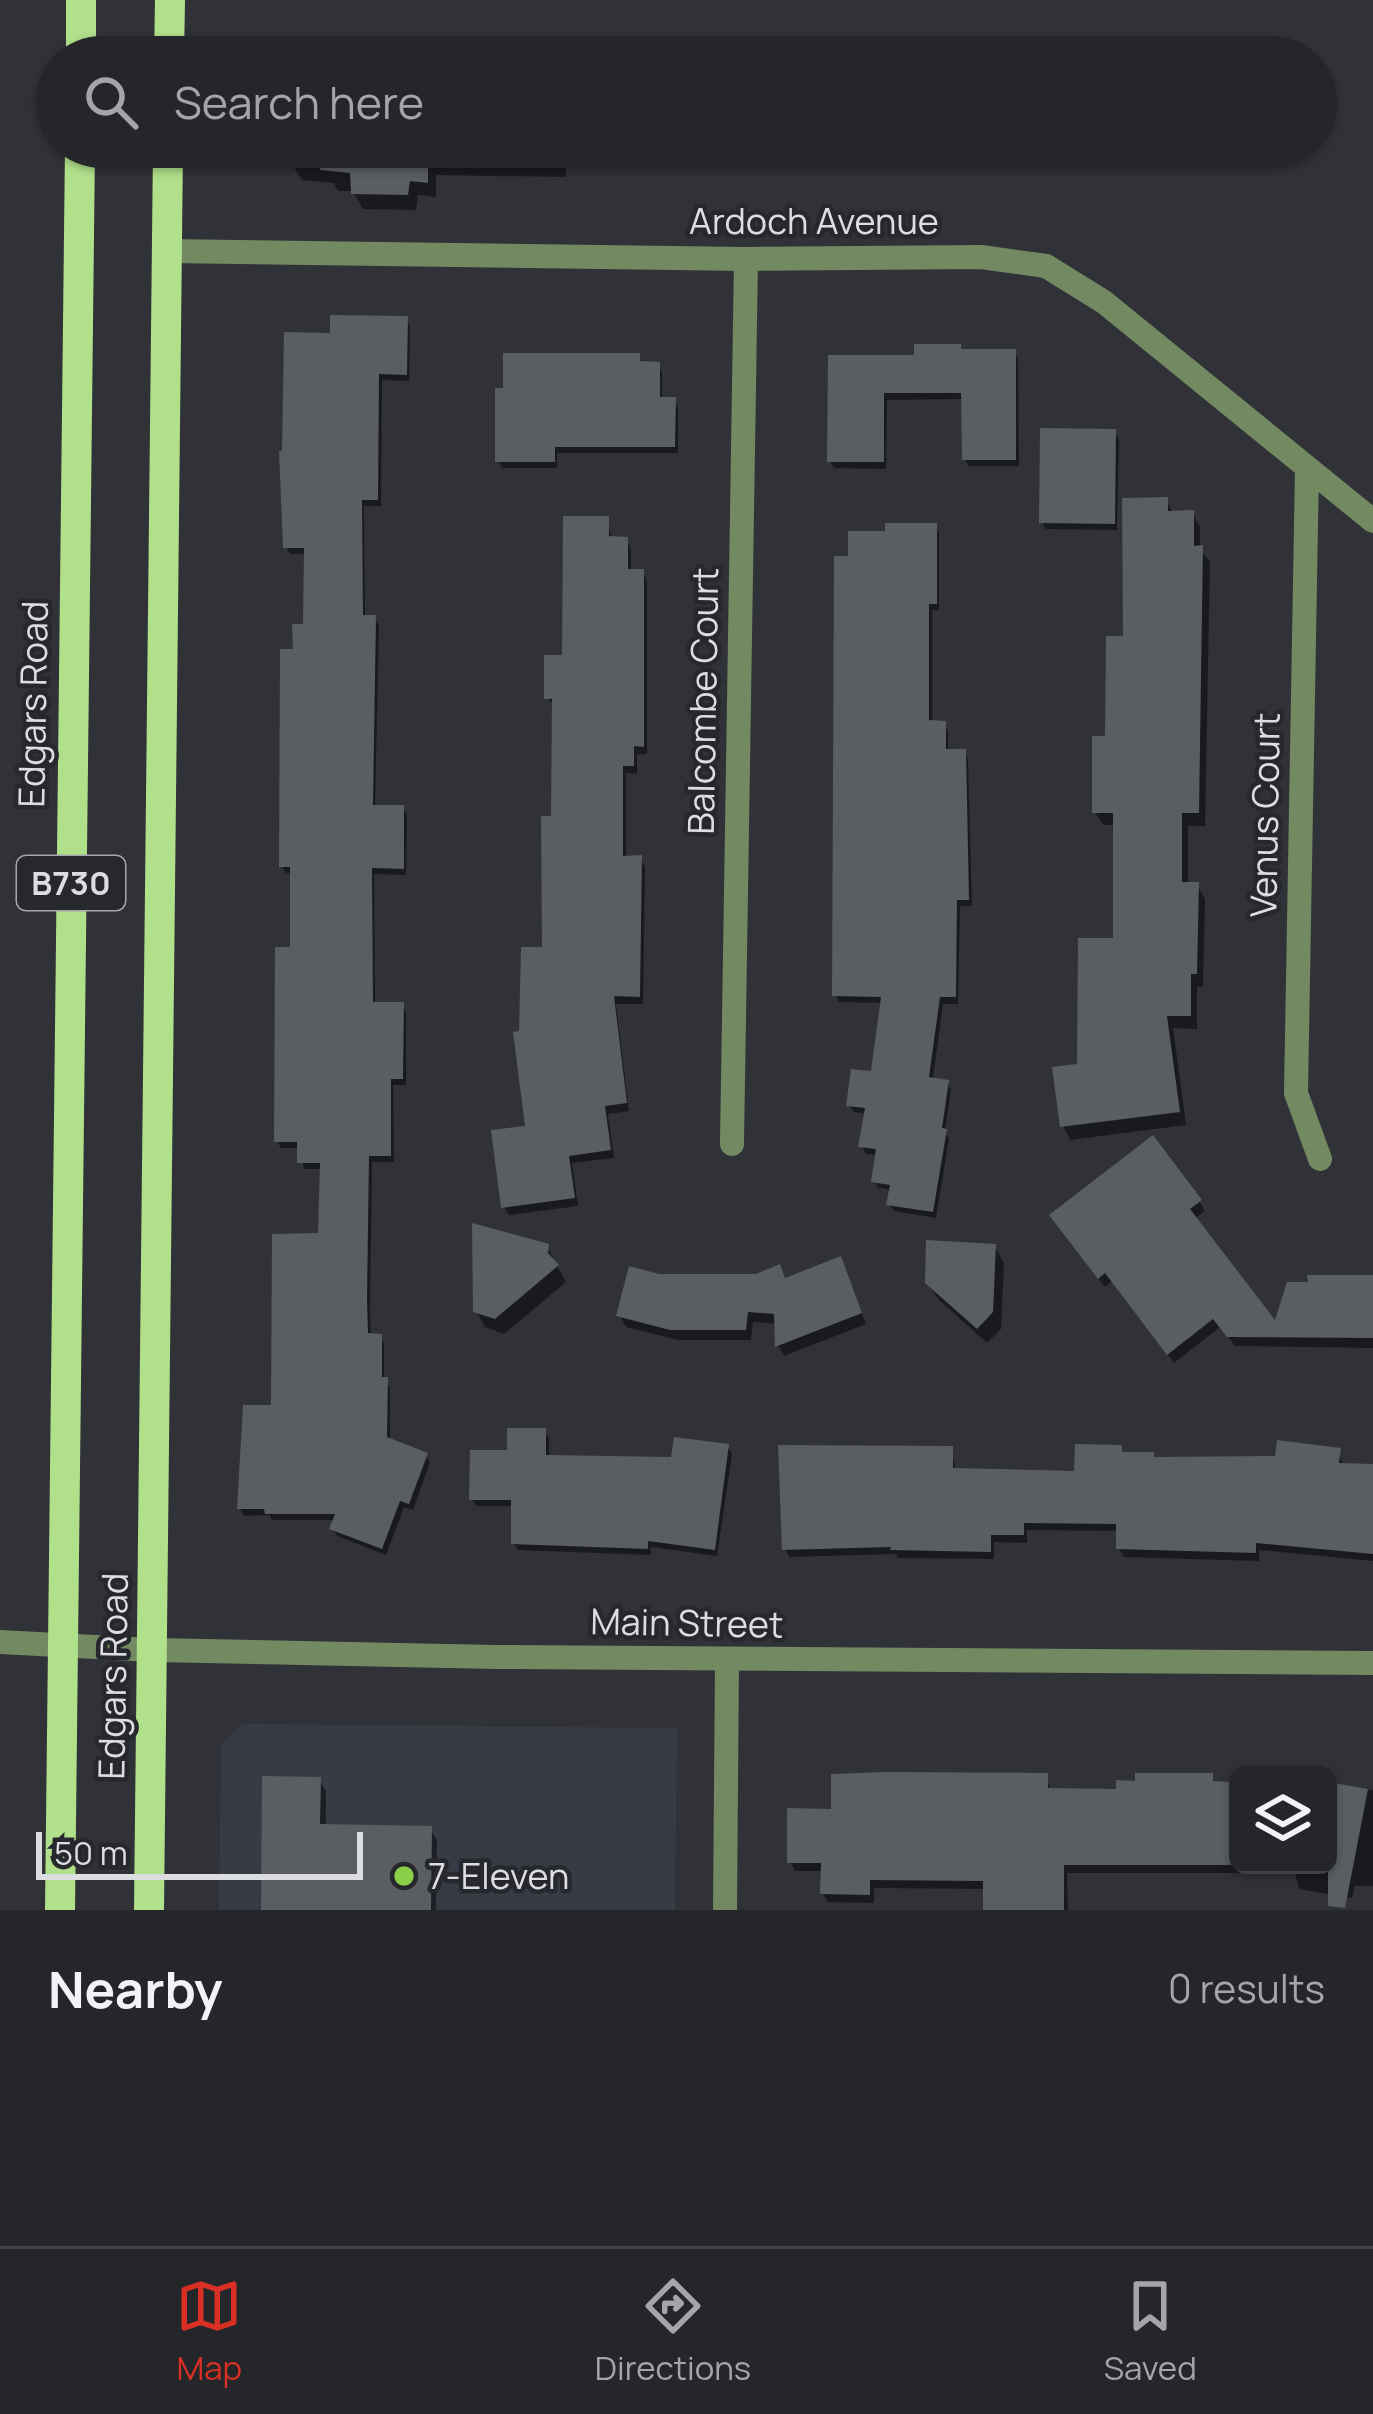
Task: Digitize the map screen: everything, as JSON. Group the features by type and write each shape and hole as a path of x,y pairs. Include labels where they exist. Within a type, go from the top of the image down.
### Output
{"main road":[{"path":"81,0 81,36"},
{"path":"169,36 170,0"},
{"name":"Edgars Road","path":"60,1910 80,168"},
{"name":"Edgars Road","path":"149,1910 168,168"}],"street":[{"name":"Ardoch Avenue","path":"167,251 746,259 980,257 1046,266 1104,302 1373,521"},
{"name":"Balcombe Court","path":"732,1144 746,259"},
{"name":"Venus Court","path":"1307,468 1296,1093 1320,1159"},
{"name":"Main Street","path":"0,1642 152,1650 727,1660 1373,1663"},
{"path":"725,1910 727,1660"}],"shaded area":[{"path":"243,1724 677,1728 675,1910 219,1910 221,1745"}],"building":[{"path":"428,168 428,183 410,181 408,195 351,194 350,173 320,170"},
{"path":"330,315 408,316 407,375 379,374 378,500 362,500 363,615 376,615 373,805 404,805 404,869 372,868 373,1002 404,1002 403,1079 391,1079 391,1156 369,1156 367,1300 368,1333 382,1334 382,1377 388,1377 387,1437 428,1453 409,1504 400,1501 382,1549 329,1529 335,1514 237,1509 243,1405 271,1405 272,1234 318,1233 320,1163 297,1163 297,1142 274,1142 275,947 290,947 290,867 279,867 280,649 293,649 292,624 303,624 304,548 283,548 279,451 284,332 330,333"},
{"path":"914,344 1016,349 1016,460 962,460 961,393 884,393 884,462 827,462 828,355 914,355"},
{"path":"503,353 640,353 640,361 660,362 660,397 676,397 675,447 555,447 555,462 495,462 495,388 503,388"},
{"path":"1040,428 1116,429 1115,524 1039,523"},
{"path":"1168,497 1168,511 1194,510 1194,546 1203,545 1199,813 1182,813 1182,882 1199,882 1197,974 1191,974 1191,1016 1167,1016 1180,1112 1060,1127 1052,1067 1077,1064 1078,938 1113,938 1113,813 1092,813 1092,736 1105,736 1106,636 1123,636 1122,498"},
{"path":"563,516 609,516 609,536 628,537 628,569 644,569 644,747 634,746 634,766 623,766 623,856 642,855 640,997 614,996 627,1103 605,1106 611,1150 569,1156 575,1198 501,1208 491,1130 525,1126 513,1032 519,1031 521,947 542,947 541,816 551,816 552,699 544,699 544,655 562,655"},
{"path":"885,523 937,523 937,604 929,604 929,720 946,721 946,749 966,749 969,900 957,900 956,997 940,997 929,1077 949,1080 942,1128 947,1129 933,1212 886,1205 890,1185 871,1182 876,1149 858,1147 865,1108 846,1106 851,1069 871,1071 881,997 832,996 834,556 848,556 848,531 885,531"},
{"path":"1153,1135 1202,1200 1190,1209 1275,1320 1287,1282 1308,1282 1307,1275 1373,1275 1373,1338 1227,1337 1213,1319 1167,1355 1105,1273 1098,1279 1049,1215"},
{"path":"472,1223 549,1244 548,1253 559,1265 495,1319 473,1312"},
{"path":"926,1240 996,1244 993,1312 977,1329 925,1283"},
{"path":"841,1256 862,1313 775,1347 774,1314 748,1312 746,1330 670,1330 616,1316 629,1266 659,1274 756,1274 780,1264 785,1278"},
{"path":"507,1428 546,1428 546,1455 671,1457 674,1437 729,1444 715,1550 648,1541 648,1549 511,1544 511,1500 469,1500 470,1450 507,1450"},
{"path":"1277,1440 1341,1448 1339,1463 1373,1464 1373,1554 1256,1543 1256,1553 1116,1549 1116,1524 1024,1523 1024,1535 991,1535 991,1552 891,1547 782,1550 778,1445 953,1446 953,1468 1074,1471 1075,1444 1122,1445 1122,1452 1154,1452 1154,1457 1275,1456"},
{"path":"1048,1773 1048,1788 1116,1789 1116,1780 1135,1781 1135,1773 1213,1773 1213,1781 1229,1782 1229,1865 1064,1865 1064,1910 983,1910 983,1881 870,1880 870,1895 820,1894 821,1863 787,1863 787,1808 831,1809 831,1774"},
{"path":"262,1776 321,1777 320,1824 432,1826 431,1910 261,1910"},
{"path":"1337,1784 1368,1789 1345,1908 1328,1906 1328,1874 1337,1874"}],"place":[{"name":"7-Eleven","path":"404,1876"}]}
